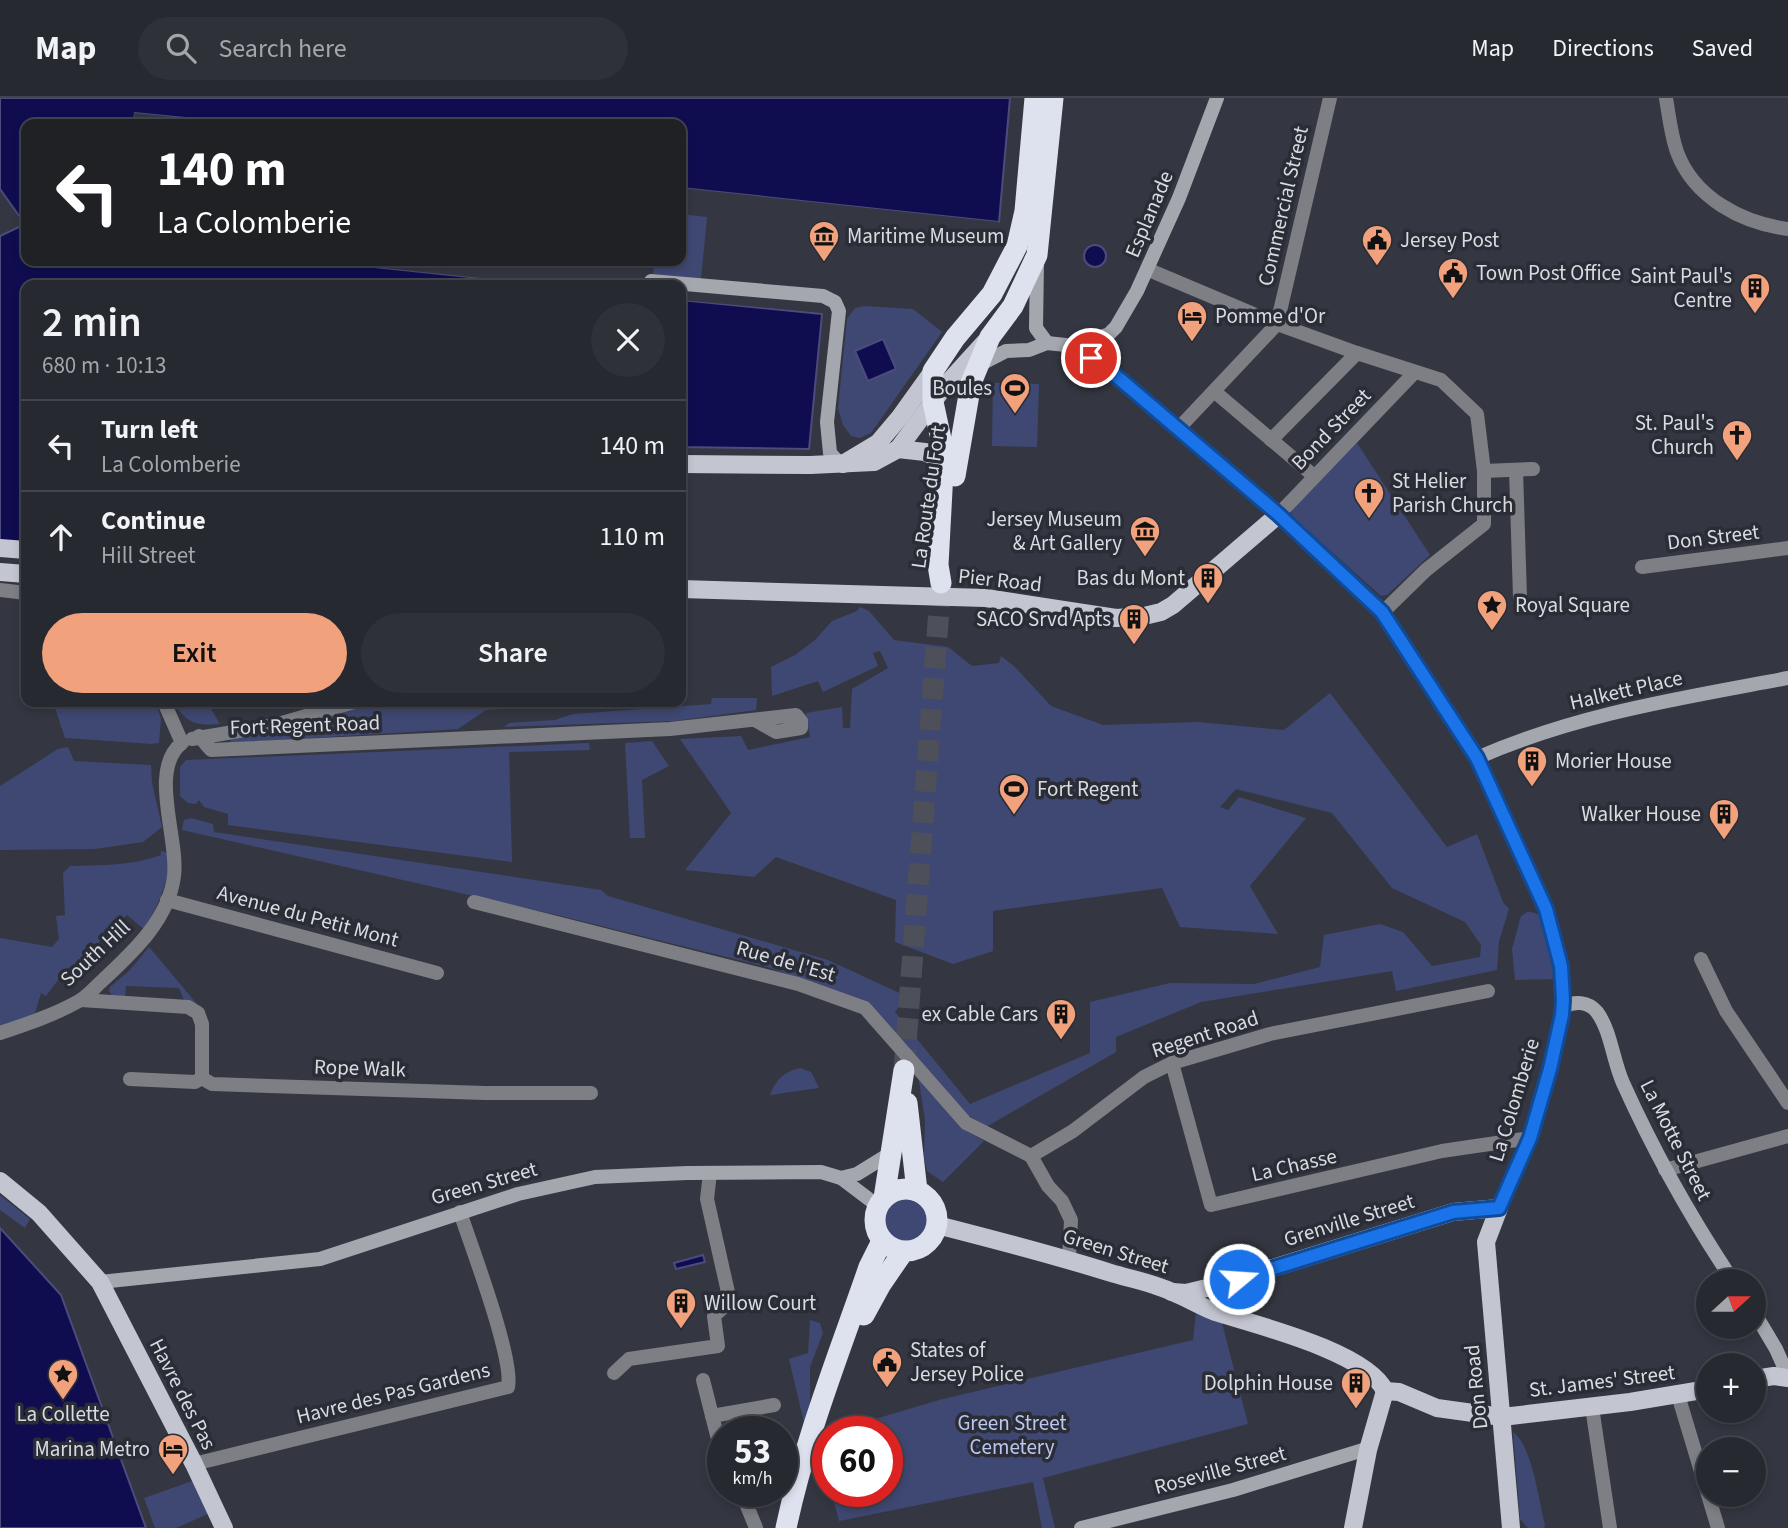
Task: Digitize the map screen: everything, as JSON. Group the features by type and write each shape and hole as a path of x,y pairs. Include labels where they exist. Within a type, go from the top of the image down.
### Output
{"highway":[{"path":"944,461 933,402 933,371 955,338 992,294 1017,246 1025,211 1035,98"},
{"name":"La Route du Fort","path":"944,461 938,565 941,583 946,564 956,462 975,374 990,337 1013,306 1037,255 1053,98"},
{"path":"881,1202 902,1189 917,1191 932,1202 937,1224 932,1239 914,1251 903,1252 893,1249 883,1241 875,1225 891,1153 904,1070 917,1191"},
{"path":"786,1528 807,1443 869,1268 883,1241"},
{"path":"834,1369 880,1284 903,1252"}],"main road":[{"name":"Esplanade","path":"1103,337 1116,327 1149,270 1217,98"},
{"path":"1037,255 1036,328 1046,344"},
{"path":"686,284 823,296 835,302 839,311 827,422 830,453 841,464"},
{"path":"686,464 874,462 898,449 933,402 990,337"},
{"path":"975,374 1006,351 1029,350 1046,344 1075,346 1103,337 1108,369"},
{"name":"La Colomberie","path":"1075,346 1108,369 1278,514 1382,612 1477,758 1546,909 1561,966 1563,1007 1550,1069 1530,1138 1486,1242"},
{"path":"841,464 878,443 933,371"},
{"path":"898,449 925,452 944,461"},
{"name":"Pier Road","path":"686,589 986,598 1116,618 1144,616 1173,606 1278,514"},
{"path":"0,548 21,550"},
{"path":"0,572 21,574"},
{"name":"Halkett Place","path":"1477,758 1537,733 1591,717 1788,678"},
{"name":"La Motte Street","path":"1563,1007 1572,1002 1584,1003 1596,1011 1621,1080 1665,1170 1700,1232 1725,1269"},
{"path":"841,1178 857,1174 891,1153"},
{"name":"Green Street","path":"100,1282 320,1259 518,1194 594,1177 821,1172 841,1178 881,1202"},
{"name":"Havre des Pas","path":"0,1181 39,1213 100,1282 225,1528"},
{"name":"Grenville Street","path":"1172,1292 1186,1293 1215,1286 1453,1212 1499,1208"},
{"name":"Green Street","path":"937,1224 1069,1260 1172,1292 1215,1312 1328,1350 1370,1373 1380,1381 1385,1391"},
{"name":"Don Road","path":"1486,1242 1511,1528"},
{"path":"1215,1286 1211,1295 1215,1312"},
{"path":"1766,1333 1787,1370 1766,1377"},
{"path":"1353,1528 1368,1450 1385,1391"},
{"name":"St. James' Street","path":"1385,1391 1399,1392 1437,1408 1502,1417 1696,1391"},
{"name":"Roseville Street","path":"1081,1528 1233,1490 1368,1450"}],"street":[{"name":"Commercial Street","path":"1277,324 1330,98"},
{"path":"1666,98 1678,156 1699,188 1721,206 1738,215 1756,223 1788,229"},
{"path":"1149,270 1277,324 1357,354 1441,380 1477,414 1484,471 1484,524 1426,570 1382,612"},
{"path":"1178,429 1277,324"},
{"path":"1271,440 1357,354"},
{"name":"Bond Street","path":"1278,514 1415,372"},
{"path":"1214,392 1314,476"},
{"path":"1484,471 1533,469"},
{"path":"1516,470 1520,597"},
{"name":"Don Street","path":"1643,567 1788,548"},
{"path":"0,590 21,592"},
{"path":"166,707 182,743 199,736 275,725 337,707"},
{"name":"Fort Regent Road","path":"199,736 211,750 670,729 755,720"},
{"name":"South Hill","path":"0,1033 42,1019 81,1000 133,952 153,926 167,900 174,876 166,772 173,749 182,743"},
{"name":"Avenue du Petit Mont","path":"167,900 437,973"},
{"name":"Rue de l'Est","path":"474,902 798,984 865,1007 966,1124 1031,1156"},
{"path":"1702,959 1726,1012 1788,1103"},
{"name":"Regent Road","path":"1031,1156 1073,1131 1144,1077 1172,1063 1270,1034 1488,991"},
{"path":"81,1000 188,1007 198,1013 202,1024 202,1078"},
{"name":"La Chasse","path":"1172,1063 1211,1205 1442,1151 1530,1138"},
{"name":"Rope Walk","path":"130,1079 195,1082 202,1078 212,1084 485,1093 592,1093"},
{"path":"1665,1170 1788,1136"},
{"path":"1031,1156 1048,1186 1062,1201 1071,1220 1069,1260"},
{"path":"614,1373 629,1359 719,1346 714,1316 730,1301 707,1199 710,1173"},
{"name":"Havre des Pas Gardens","path":"194,1464 508,1387 502,1343 460,1212"},
{"path":"703,1380 712,1416 774,1405"},
{"path":"1678,1395 1718,1528"},
{"path":"1592,1407 1610,1528"},
{"path":"747,1507 756,1528"}],"green space":[{"path":"686,215 707,217 701,279 653,274 654,266 686,266"},
{"path":"864,306 913,309 942,332 871,433 860,438 851,436 843,425 838,408 847,319 855,308"},
{"name":"Boules","path":"993,383 1039,384 1037,447 992,446"},
{"path":"1357,443 1430,555 1387,595 1381,596 1291,513"},
{"path":"860,607 869,611 894,640 948,647 972,666 999,663 1001,656 1015,667 1051,706 1103,725 1198,722 1284,730 1330,693 1447,847 1477,834 1503,902 1509,909 1499,941 1497,970 1396,991 1392,971 1201,1002 1116,1037 1116,1052 986,1127 967,1114 870,1003 767,967 557,915 182,830 184,820 191,818 213,824 214,832 601,890 608,896 828,960 906,996 895,1012 970,1104 1090,1053 1090,1002 1170,983 1254,984 1320,967 1324,935 1380,924 1403,932 1432,966 1480,957 1481,945 1465,922 1392,888 1332,813 1236,789 1220,807 1228,810 1239,797 1306,818 1250,886 1278,934 1180,927 1162,888 993,911 993,951 953,964 895,942 896,900 776,857 754,877 685,870 731,813 680,739 741,736 748,750 810,737 806,713 842,707 843,728 850,728 852,689 888,668 880,651 873,653 878,666 823,692 818,681 772,696 771,667 795,655 815,640 832,621 857,611"},
{"path":"712,698 757,698 756,710 675,721 504,727 509,723 555,720 573,714 711,704"},
{"path":"55,707 157,707 161,719 159,743 65,738"},
{"path":"176,707 210,707 220,724 192,722"},
{"path":"359,707 538,707 486,710 458,729 231,743 230,738 295,728"},
{"path":"652,741 669,766 642,780 645,838 630,838 625,743"},
{"path":"589,743 590,750 509,752 512,862 228,825 228,814 204,807 199,800 196,804 188,803 180,796 180,767 186,760"},
{"path":"68,747 74,761 151,765 152,783 162,827 143,842 95,849 0,850 0,786 58,749"},
{"path":"161,851 168,853 167,873 162,893 145,930 127,915 61,976 46,996 41,993 35,1013 0,1029 0,938 52,947 59,939 56,916 65,915 63,873 70,866 139,861 161,855"},
{"path":"1527,912 1539,915 1545,924 1552,947 1556,979 1515,980 1512,949 1521,916"},
{"path":"149,947 202,1010 184,1000 179,988 126,986 125,997 114,998 109,991 110,987 130,970"},
{"path":"800,1068 811,1072 819,1088 770,1095 781,1077"},
{"path":"918,1075 966,1131 984,1141 943,1182 927,1171 924,1157 925,1120"},
{"path":"900,1189 912,1189 928,1198 935,1208 935,1232 928,1242 912,1251 900,1251 889,1246 880,1237 875,1226 875,1214 880,1203 889,1194"},
{"path":"0,1195 30,1219 25,1228 0,1210"},
{"name":"Green Street Cemetery","path":"1196,1312 1221,1319 1248,1424 1043,1478 1055,1528 1042,1528 1033,1482 839,1521 835,1507 903,1507 903,1416 885,1416 939,1400 1193,1340"},
{"path":"810,1320 820,1323 823,1333 810,1367 810,1406 805,1427 789,1359 808,1353"},
{"path":"1513,1432 1520,1439 1530,1461 1544,1528 1528,1528 1520,1519"},
{"path":"195,1480 210,1513 176,1528 155,1528 144,1498"}],"shaded area":[{"path":"0,98 1010,98 999,222 686,189 686,119 196,119 135,113 134,119 21,119 21,218 0,189"},
{"path":"21,226 21,266 365,266 498,280 21,280 21,543 0,541 0,236"},
{"path":"1091,245 1099,245 1106,252 1106,260 1099,267 1091,267 1084,260 1084,252"},
{"path":"686,300 822,314 809,449 686,447"},
{"path":"883,339 896,369 868,381 855,351"},
{"name":"La Collette","path":"0,1228 61,1295 146,1528 0,1528"},
{"path":"703,1255 705,1262 676,1269 674,1263"}],"pier":[{"path":"134,113 196,119 137,116 133,119"},
{"path":"686,189 999,222 999,225 686,193"},
{"path":"365,266 397,266 527,280 501,280"},
{"path":"686,296 822,310 825,313 686,300"}],"tunnel":[{"path":"904,1070 941,583"}],"place":[{"name":"Maritime Museum","path":"824,263"},
{"name":"Jersey Post","path":"1377,267"},
{"name":"Town Post Office","path":"1453,300"},
{"name":"Saint Paul's Centre","path":"1755,315"},
{"name":"Pomme d'Or","path":"1192,343"},
{"name":"Boules","path":"1015,415"},
{"name":"St. Paul's Church","path":"1737,462"},
{"name":"St Helier Parish Church","path":"1369,520"},
{"name":"Jersey Museum & Art Gallery","path":"1145,558"},
{"name":"Bas du Mont","path":"1208,605"},
{"name":"Royal Square","path":"1492,632"},
{"name":"SACO Srvd Apts","path":"1134,646"},
{"name":"Morier House","path":"1532,788"},
{"name":"Fort Regent","path":"1014,816"},
{"name":"Walker House","path":"1724,841"},
{"name":"ex Cable Cars","path":"1061,1041"},
{"name":"Willow Court","path":"681,1330"},
{"name":"States of Jersey Police","path":"887,1389"},
{"name":"La Collette","path":"63,1401"},
{"name":"Dolphin House","path":"1356,1410"},
{"name":"Marina Metro","path":"173,1476"}],"route":[{"path":"1091,358 1108,369 1278,514 1382,612 1477,758 1546,909 1561,966 1563,1007 1550,1069 1530,1138 1499,1208 1453,1212 1239,1279"}]}
